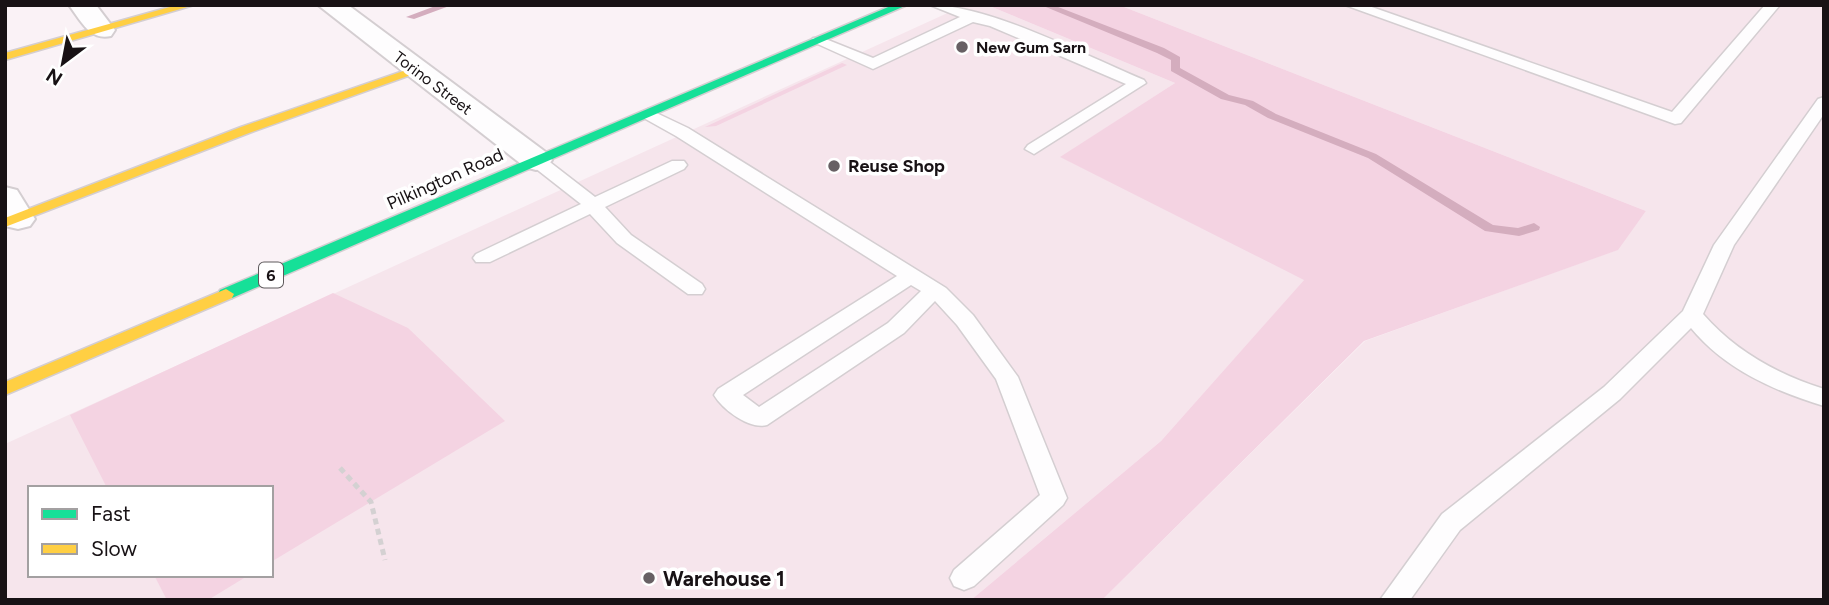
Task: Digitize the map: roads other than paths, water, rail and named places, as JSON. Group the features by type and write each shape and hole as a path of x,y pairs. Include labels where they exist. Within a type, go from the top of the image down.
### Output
{"main road":[{"path":"5,57 189,5"},
{"name":"Pilkington Road","path":"5,389 901,5"},
{"path":"10,213 415,70"}],"street":[{"path":"82,5 102,30"},
{"name":"Torino Street","path":"331,5 536,160"}],"lane":[{"path":"937,5 995,23 1138,83 1034,149"},
{"path":"1354,5 1675,119 1773,5"},
{"path":"818,41 873,64 972,17"},
{"path":"1394,600 1451,522 1612,393 1692,316 1724,245 1824,102"},
{"path":"648,114 682,132 934,289 965,320 1007,377 1054,498 964,578"},
{"path":"536,160 593,205 624,239 695,289"},
{"path":"483,258 678,164"},
{"path":"911,275 726,395 759,419 897,328 934,289"},
{"path":"1692,316 1706,333 1743,362 1787,386 1824,398"}],"waterway":[{"path":"411,17 448,5"},
{"path":"1045,5 1161,51 1176,59 1175,69 1225,97 1249,103 1272,116 1372,156 1490,228 1519,232 1534,227"}],"place":[{"name":"New Gum Sarn","path":"962,47"},
{"name":"Reuse Shop","path":"834,166"},
{"name":"Warehouse 1","path":"649,578"}]}
